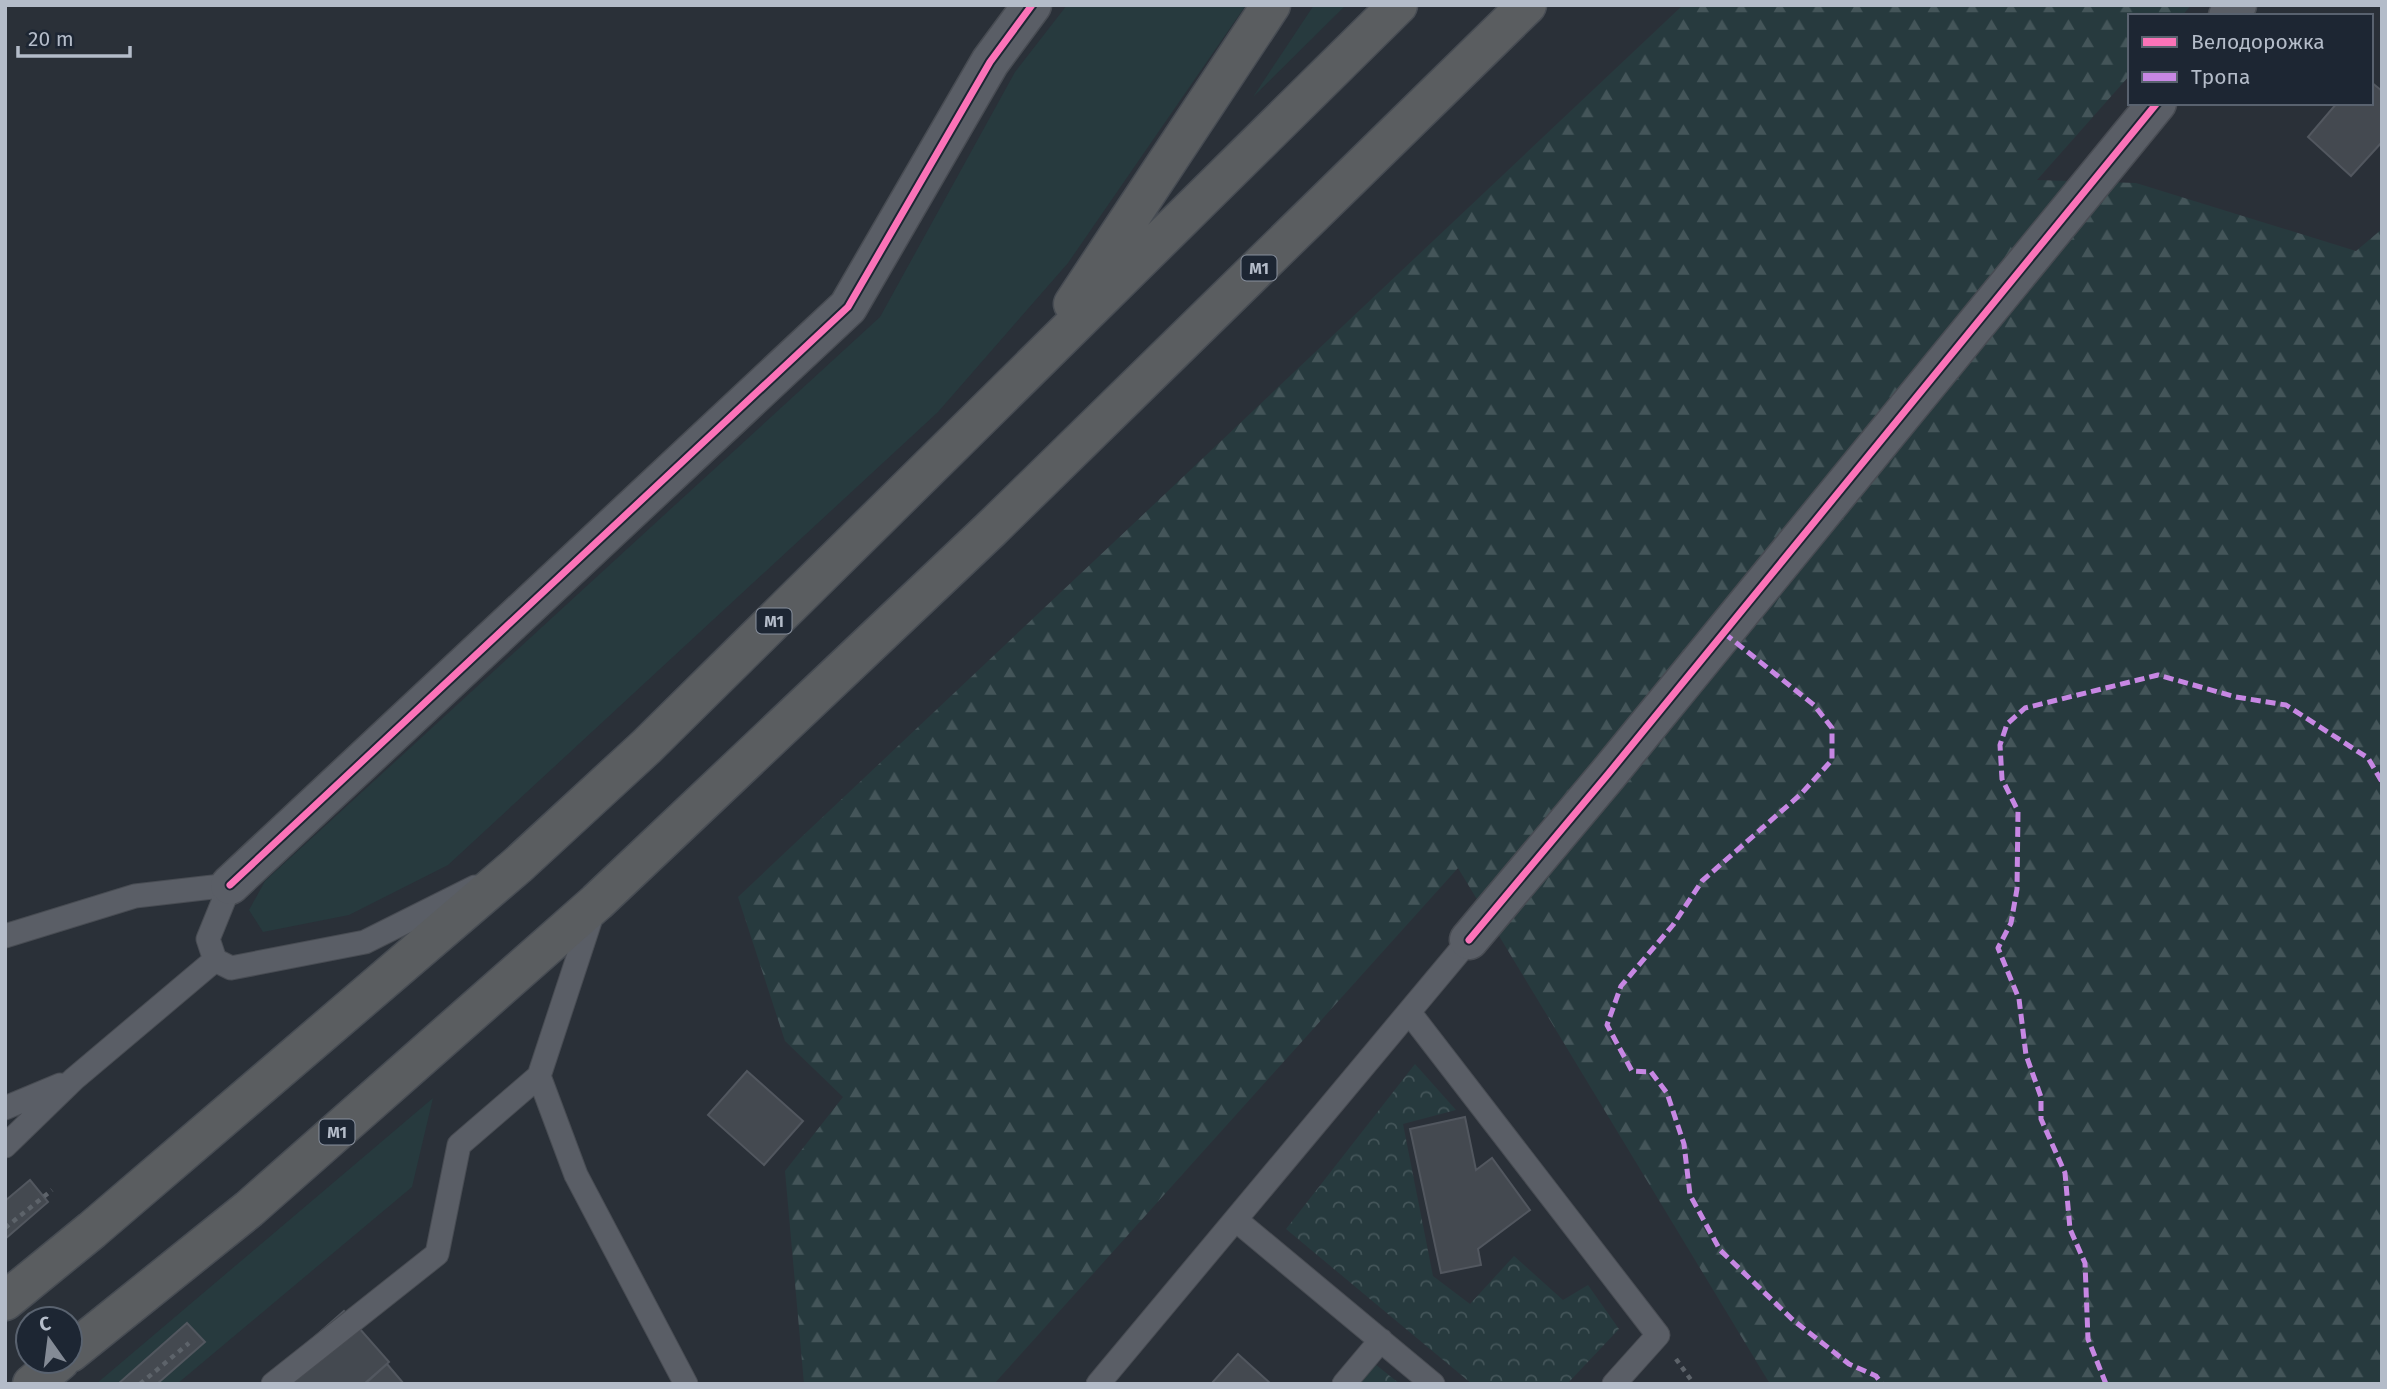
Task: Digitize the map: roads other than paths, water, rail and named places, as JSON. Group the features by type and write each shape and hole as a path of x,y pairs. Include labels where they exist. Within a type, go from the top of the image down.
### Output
{"highway":[{"path":"1026,373 1271,5"},
{"name":"М1","path":"5,1301 103,1221 518,865 646,747 1398,5"},
{"name":"М1","path":"84,1342 248,1209 597,902 990,530 1527,5"}],"street":[{"path":"230,885 848,307 990,62 1032,5"},
{"path":"1468,940 1609,773 2155,105"}],"lane":[{"path":"5,936 135,896 230,885 208,939 215,960 231,968 365,942 518,865"},
{"path":"272,1384 437,1254 459,1145 539,1076 597,902"},
{"path":"1098,1384 1468,940"},
{"path":"5,1146 75,1079 215,960"},
{"path":"1409,1012 1658,1335 1614,1384"},
{"path":"539,1076 576,1175 686,1384"},
{"path":"5,1108 75,1079"},
{"path":"1236,1220 1433,1384"},
{"path":"1344,1384 1381,1340"}]}
